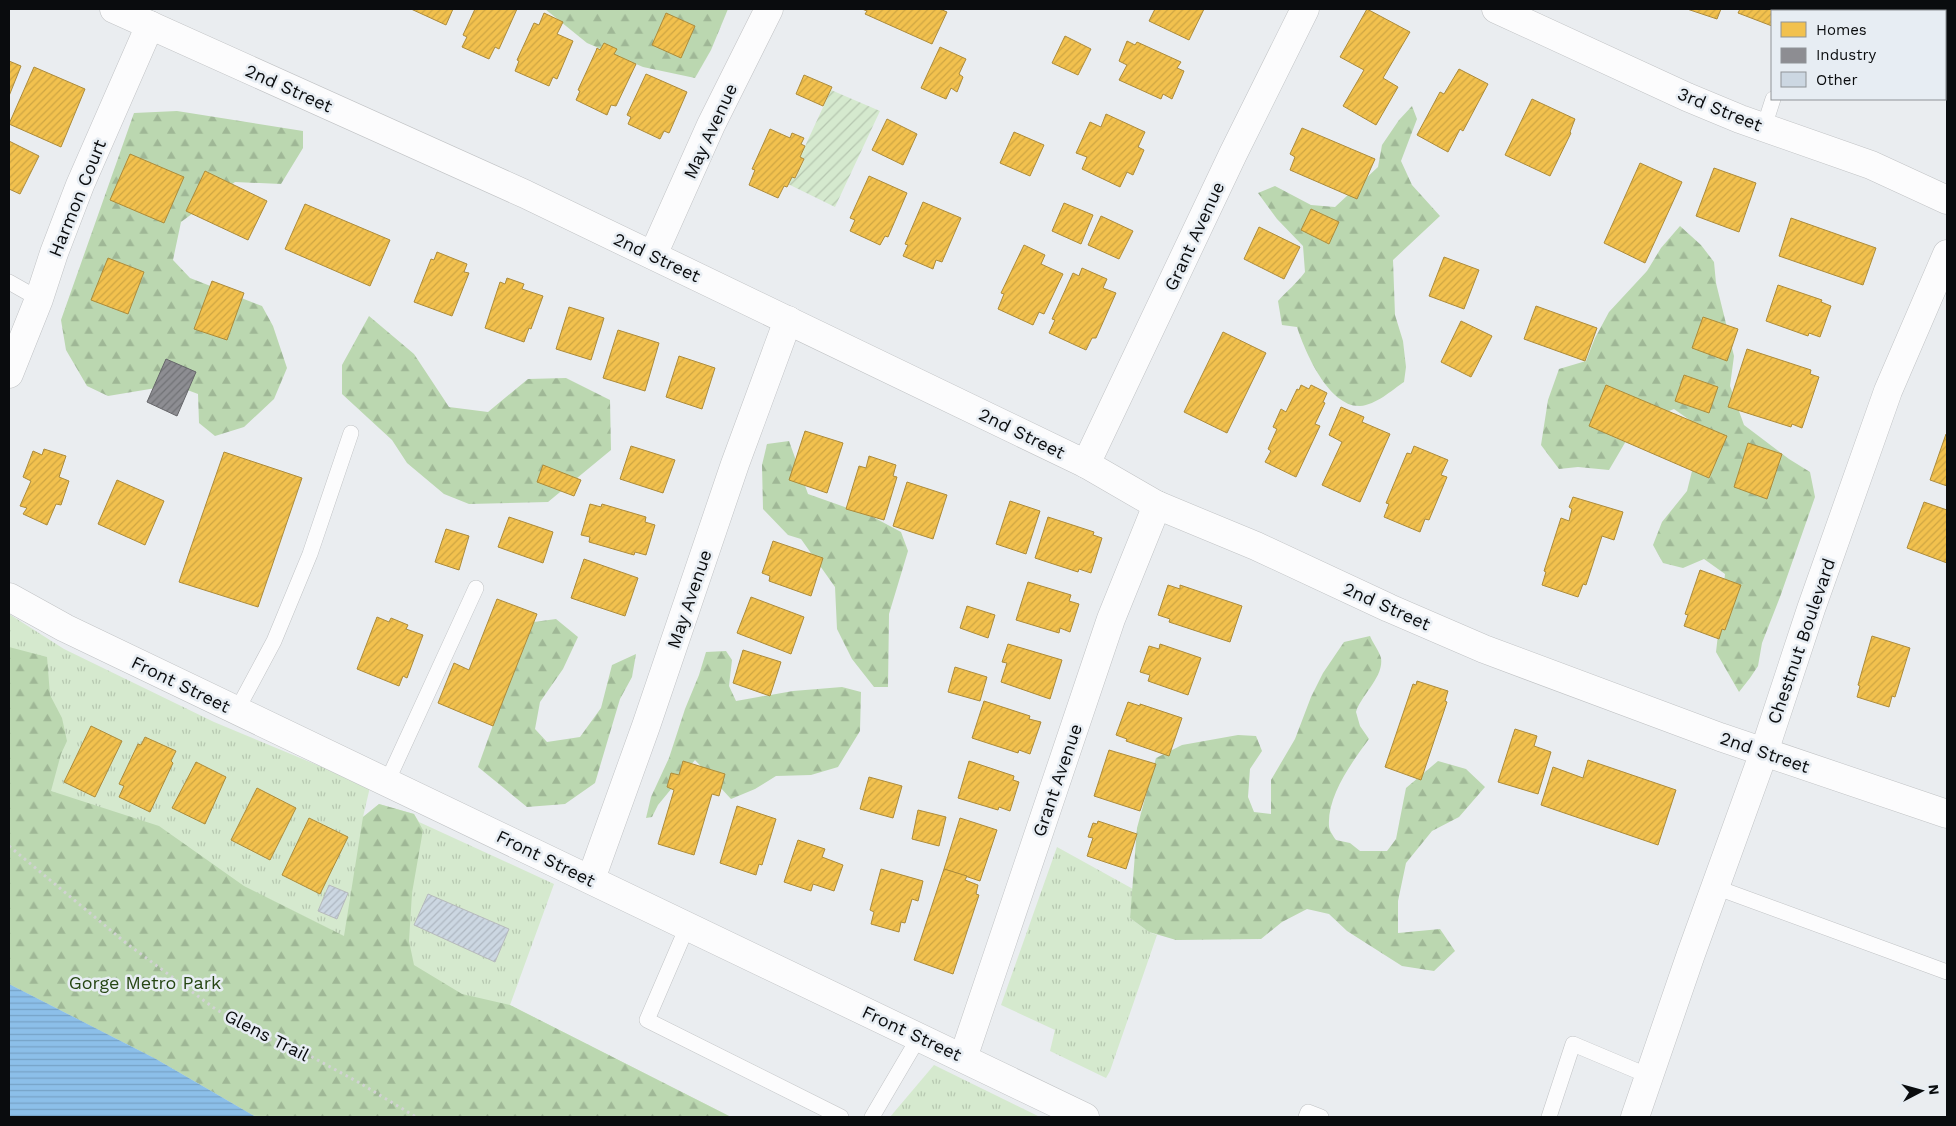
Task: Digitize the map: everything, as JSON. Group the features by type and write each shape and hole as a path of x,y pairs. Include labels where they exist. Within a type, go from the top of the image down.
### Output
{"street":[{"name":"2nd Street","path":"114,9 406,139 653,254 1086,464 1157,505 1256,546 1389,608 1484,649 1764,752 1947,814"},
{"name":"May Avenue","path":"653,254 711,125 769,9"},
{"name":"Grant Avenue","path":"1086,464 1233,154 1305,9"},
{"name":"3rd Street","path":"1496,9 1687,97 1871,165 1947,200"},
{"name":"Harmon Court","path":"9,374 39,299 80,185 150,26"},
{"name":"Chestnut Boulevard","path":"1635,1117 1764,752 1811,609 1888,392 1947,254"},
{"name":"May Avenue","path":"591,879 649,717 735,464 788,320"},
{"name":"Grant Avenue","path":"964,1058 1112,620 1157,505"},
{"name":"Front Street","path":"9,597 72,632 1085,1117"}],"lane":[{"path":"1764,127 1773,100"},
{"path":"9,282 39,299"},
{"path":"237,710 274,641 310,554 351,433"},
{"path":"386,782 476,588"},
{"path":"1715,887 1947,972"},
{"path":"687,927 648,1020 841,1117"},
{"path":"872,1117 919,1037"},
{"path":"1549,1117 1572,1044 1649,1076"},
{"path":"1306,1117 1308,1112 1321,1117"}],"path":[{"name":"Glens Trail","path":"9,846 126,943 214,1008 259,1035 312,1057 416,1117"}],"green space":[{"path":"545,9 728,9 711,50 695,78 643,67 587,43"},
{"path":"831,90 880,111 835,207 788,184 792,177 796,178 804,160 800,157"},
{"path":"1412,106 1417,119 1401,161 1412,185 1440,216 1393,260 1395,315 1403,341 1406,367 1404,382 1384,397 1372,403 1360,406 1349,404 1338,398 1320,376 1312,363 1297,327 1282,325 1278,301 1305,272 1303,246 1277,219 1258,193 1275,186 1311,205 1335,207 1378,167 1382,145 1399,120"},
{"path":"177,111 303,131 303,148 281,184 235,182 181,222 173,260 190,278 262,306 273,326 287,368 274,399 244,427 215,436 199,423 198,394 174,385 108,396 87,386 66,350 61,320 134,113"},
{"path":"1680,226 1701,245 1714,262 1716,283 1734,356 1730,386 1744,425 1789,459 1810,472 1815,497 1762,643 1758,666 1739,692 1716,652 1725,574 1704,559 1683,568 1663,563 1653,545 1662,522 1687,491 1697,451 1698,426 1674,409 1636,424 1609,470 1578,467 1559,469 1541,445 1548,400 1559,369 1586,361 1595,338 1609,312 1647,271 1661,248"},
{"path":"369,316 414,354 449,407 488,412 528,379 566,378 610,400 611,450 548,502 469,504 444,494 407,463 392,440 342,394 342,365"},
{"path":"789,441 808,494 873,517 901,532 908,551 889,614 888,687 874,687 852,659 837,629 835,587 801,539 788,535 763,509 762,465 767,444"},
{"name":"Gorge Metro Park","path":"9,614 64,649 214,722 370,787 363,817 379,804 414,814 419,822 554,884 510,1005 731,1117 9,1117"},
{"path":"556,619 578,637 563,669 540,702 535,729 547,742 580,737 601,708 612,665 636,654 632,677 620,699 595,783 565,804 527,807 478,767 534,622"},
{"path":"1370,636 1380,655 1381,665 1376,679 1362,699 1356,712 1360,726 1369,739 1348,769 1336,791 1329,815 1329,828 1336,840 1350,843 1360,851 1387,851 1396,839 1406,788 1438,761 1466,769 1485,787 1459,817 1432,831 1406,863 1398,901 1398,933 1440,929 1455,951 1434,971 1402,966 1347,931 1329,914 1307,909 1282,922 1261,939 1176,940 1149,932 1130,918 1137,828 1156,758 1182,745 1238,735 1256,736 1262,751 1250,769 1248,797 1254,812 1271,814 1271,780 1295,739 1311,697 1323,673 1344,642"},
{"name":"Gorge Metro Park","path":"9,647 47,657 50,695 62,718 67,741 61,754 51,791 159,826 244,886 344,936 363,817 379,804 414,814 423,830 412,893 409,941 414,965 462,994 510,1005 731,1117 256,1117 156,1059 9,984"},
{"path":"726,651 732,660 729,686 736,701 793,691 842,687 861,692 860,731 838,767 811,775 776,776 755,789 731,799 695,760 658,805 652,817 646,818 651,797 669,758 706,652"},
{"path":"1057,847 1133,889 1130,918 1149,932 1157,935 1106,1078 1050,1051 1055,1030 1001,1005"},
{"path":"934,1065 1040,1117 890,1117"}],"water":[{"path":"9,984 156,1059 256,1117 9,1117"}],"building: Homes":[{"path":"411,9 453,9 446,25"},
{"path":"475,9 517,9 499,49 495,47 489,59 462,47 467,37 463,35"},
{"path":"862,9 940,9 947,12 932,44 865,14 867,11"},
{"path":"1155,9 1204,9 1189,40 1149,21"},
{"path":"1367,9 1410,32 1383,78 1398,87 1376,125 1343,106 1364,70 1340,57"},
{"path":"1687,9 1721,9 1717,19"},
{"path":"1740,9 1798,9 1771,10 1771,26 1738,13"},
{"path":"1847,9 1891,9 1890,10"},
{"path":"544,13 563,22 557,34 573,41 557,79 553,77 549,86 515,71 519,61 517,60 534,23 539,25"},
{"path":"666,13 695,26 681,58 652,45"},
{"path":"1065,36 1091,49 1078,75 1052,63"},
{"path":"1127,41 1135,45 1137,42 1181,62 1177,68 1184,71 1172,99 1163,94 1161,99 1119,80 1127,65 1119,61"},
{"path":"604,43 617,49 614,54 636,64 616,106 611,105 607,115 576,100 580,91 578,90 597,48 600,50"},
{"path":"1946,44 1947,44 1946,90"},
{"path":"940,47 966,59 959,74 963,77 957,92 951,88 946,99 921,88"},
{"path":"9,61 21,66 9,96"},
{"path":"34,67 85,89 61,147 9,124"},
{"path":"1459,69 1488,84 1463,131 1460,129 1448,152 1417,135 1440,92 1444,94"},
{"path":"646,74 687,92 669,133 664,131 660,139 628,124 631,117 627,115"},
{"path":"804,75 832,87 823,106 796,94"},
{"path":"1532,99 1575,119 1571,133 1550,176 1505,155"},
{"path":"1106,114 1145,132 1138,147 1144,150 1133,175 1127,172 1120,187 1082,169 1087,157 1076,153 1090,122 1101,127"},
{"path":"887,119 917,134 903,165 872,150"},
{"path":"1302,128 1375,159 1357,199 1290,170 1295,157 1290,154"},
{"path":"770,129 790,138 792,133 804,138 801,144 805,146 800,157 804,159 795,178 792,177 787,187 784,186 778,198 749,185 755,170 752,169"},
{"path":"1014,132 1044,145 1030,176 1000,163"},
{"path":"9,141 39,156 20,194 9,189"},
{"path":"130,154 184,177 164,223 110,200"},
{"path":"1640,163 1682,182 1645,263 1604,243"},
{"path":"1714,168 1756,183 1739,232 1696,216"},
{"path":"205,171 267,201 248,240 186,211"},
{"path":"869,176 907,193 888,237 885,236 880,245 850,231 855,220 850,218"},
{"path":"923,202 961,218 942,262 936,260 933,269 903,256 908,245 905,244"},
{"path":"1064,203 1093,215 1081,244 1052,231"},
{"path":"305,204 390,240 370,286 285,249"},
{"path":"1311,209 1339,222 1329,244 1301,230"},
{"path":"1101,216 1133,231 1119,259 1088,245"},
{"path":"1791,218 1876,248 1863,285 1779,256"},
{"path":"1259,227 1300,247 1284,279 1244,259"},
{"path":"1024,245 1045,255 1041,264 1063,274 1044,314 1039,312 1033,325 998,309 1004,294 1001,293"},
{"path":"437,252 467,264 464,272 469,273 452,316 414,302 431,259 434,260"},
{"path":"1444,257 1479,270 1464,309 1429,296"},
{"path":"108,258 144,272 128,314 91,300"},
{"path":"1082,268 1107,279 1103,288 1116,293 1096,338 1092,338 1086,350 1049,333 1055,320 1052,319 1073,273 1079,276"},
{"path":"507,278 524,284 522,289 543,296 531,329 529,328 524,342 485,328 500,282 505,284"},
{"path":"212,281 244,293 227,340 194,329"},
{"path":"1778,285 1822,300 1821,302 1831,306 1820,337 1809,333 1808,336 1766,321"},
{"path":"1536,306 1597,328 1585,361 1524,339"},
{"path":"569,307 604,318 591,360 556,349"},
{"path":"1703,317 1738,329 1727,361 1692,348"},
{"path":"1461,321 1492,336 1471,377 1441,362"},
{"path":"618,330 659,343 645,391 603,378"},
{"path":"1223,332 1266,353 1227,433 1184,412"},
{"path":"1747,349 1811,370 1810,374 1819,377 1802,428 1792,424 1791,427 1728,407"},
{"path":"679,356 715,368 702,409 666,397"},
{"path":"1684,375 1718,387 1709,413 1675,401"},
{"path":"1301,385 1309,389 1311,385 1327,393 1323,402 1325,403 1315,424 1320,426 1296,477 1265,462 1271,451 1268,449 1277,429 1273,427 1281,409 1286,412 1297,389 1299,390"},
{"path":"1606,385 1727,436 1709,478 1589,426"},
{"path":"1341,407 1364,417 1362,422 1390,434 1360,502 1322,485 1342,442 1329,435"},
{"path":"805,431 843,443 827,493 789,480"},
{"path":"1947,434 1947,486 1930,480"},
{"path":"1748,443 1782,454 1767,499 1734,487"},
{"path":"631,446 675,460 663,493 620,479"},
{"path":"1414,446 1448,460 1441,475 1447,477 1429,520 1425,519 1420,532 1384,517 1389,504 1386,503 1407,453 1411,454"},
{"path":"44,449 66,456 59,477 69,481 61,505 56,504 47,525 23,514 27,508 20,506 31,481 23,477 33,451 42,455"},
{"path":"224,452 302,478 258,607 179,582"},
{"path":"869,456 896,465 893,476 897,477 884,520 846,509 859,466 866,468"},
{"path":"543,465 581,480 574,496 537,482"},
{"path":"117,480 164,501 145,545 98,524"},
{"path":"907,482 947,495 933,539 893,526"},
{"path":"1573,497 1623,512 1614,540 1602,536 1586,585 1583,584 1578,597 1542,585 1546,572 1544,571 1561,518 1569,521 1572,509 1569,507"},
{"path":"1010,501 1040,511 1026,554 996,544"},
{"path":"1924,502 1947,510 1947,563 1907,548"},
{"path":"590,504 601,507 602,504 646,517 645,522 655,525 646,555 635,552 634,555 589,542 590,537 581,535"},
{"path":"509,517 553,532 543,563 498,547"},
{"path":"1048,517 1094,532 1093,535 1102,538 1091,573 1079,569 1078,572 1035,558"},
{"path":"446,529 469,536 459,570 435,562"},
{"path":"773,541 823,558 811,596 769,581 770,576 762,573"},
{"path":"584,559 638,578 625,616 571,598"},
{"path":"1700,570 1741,585 1725,630 1722,629 1719,639 1684,626 1688,615 1685,614"},
{"path":"1028,582 1071,595 1069,601 1079,604 1070,632 1060,628 1059,633 1016,620"},
{"path":"1168,585 1180,589 1180,585 1242,606 1230,642 1169,622 1170,619 1158,615"},
{"path":"751,597 804,617 791,654 737,633"},
{"path":"497,599 537,614 493,726 438,703 454,663 469,670"},
{"path":"967,606 995,615 988,638 960,628"},
{"path":"377,617 389,622 391,618 408,625 406,629 423,635 407,678 403,676 399,686 357,669"},
{"path":"1872,636 1910,648 1895,697 1892,696 1889,707 1857,697 1860,686 1858,685"},
{"path":"1008,644 1062,660 1050,699 1001,682 1007,663 1002,662"},
{"path":"1160,644 1201,658 1188,695 1148,681 1150,675 1140,672 1149,646 1159,649"},
{"path":"743,650 781,662 770,696 733,683"},
{"path":"955,667 987,677 980,701 948,692"},
{"path":"1417,681 1448,691 1445,701 1447,702 1421,780 1385,767 1413,684 1416,685"},
{"path":"984,701 1030,716 1029,719 1041,722 1030,754 1019,750 1018,753 972,738"},
{"path":"1128,702 1182,718 1169,756 1126,741 1127,739 1116,735"},
{"path":"91,726 122,741 95,797 64,782"},
{"path":"1515,729 1537,736 1534,746 1551,752 1538,794 1498,782"},
{"path":"145,737 176,751 171,761 173,763 150,812 119,797 124,786 119,784 138,744 141,745"},
{"path":"1109,750 1156,764 1140,811 1094,796"},
{"path":"1588,760 1676,790 1658,845 1541,805 1553,767 1583,778"},
{"path":"683,761 725,774 719,796 712,794 694,855 658,844 674,790 667,787 671,773 679,775"},
{"path":"969,761 1014,776 1013,780 1019,782 1010,811 999,807 998,810 958,798"},
{"path":"196,762 226,777 205,824 172,808"},
{"path":"869,777 902,786 893,818 860,809"},
{"path":"257,788 296,808 270,860 231,840"},
{"path":"737,806 776,819 762,865 759,864 756,875 720,863"},
{"path":"918,810 946,817 939,846 912,839"},
{"path":"309,818 348,837 320,894 282,875"},
{"path":"960,818 997,830 980,881 944,869"},
{"path":"1098,821 1137,834 1126,869 1087,856 1093,838 1088,837 1093,823 1097,824"},
{"path":"798,840 825,849 822,857 843,865 834,891 813,884 811,891 784,882"},
{"path":"881,869 923,881 918,901 912,899 905,923 901,922 899,932 871,924 874,912 870,910"},
{"path":"944,869 967,876 965,880 978,885 976,894 979,895 953,974 914,960"}],"building: Industry":[{"path":"166,359 196,372 177,416 147,402"}],"building: Other":[{"path":"329,885 348,893 337,919 318,911"},
{"path":"428,894 509,929 495,962 414,925"}]}
